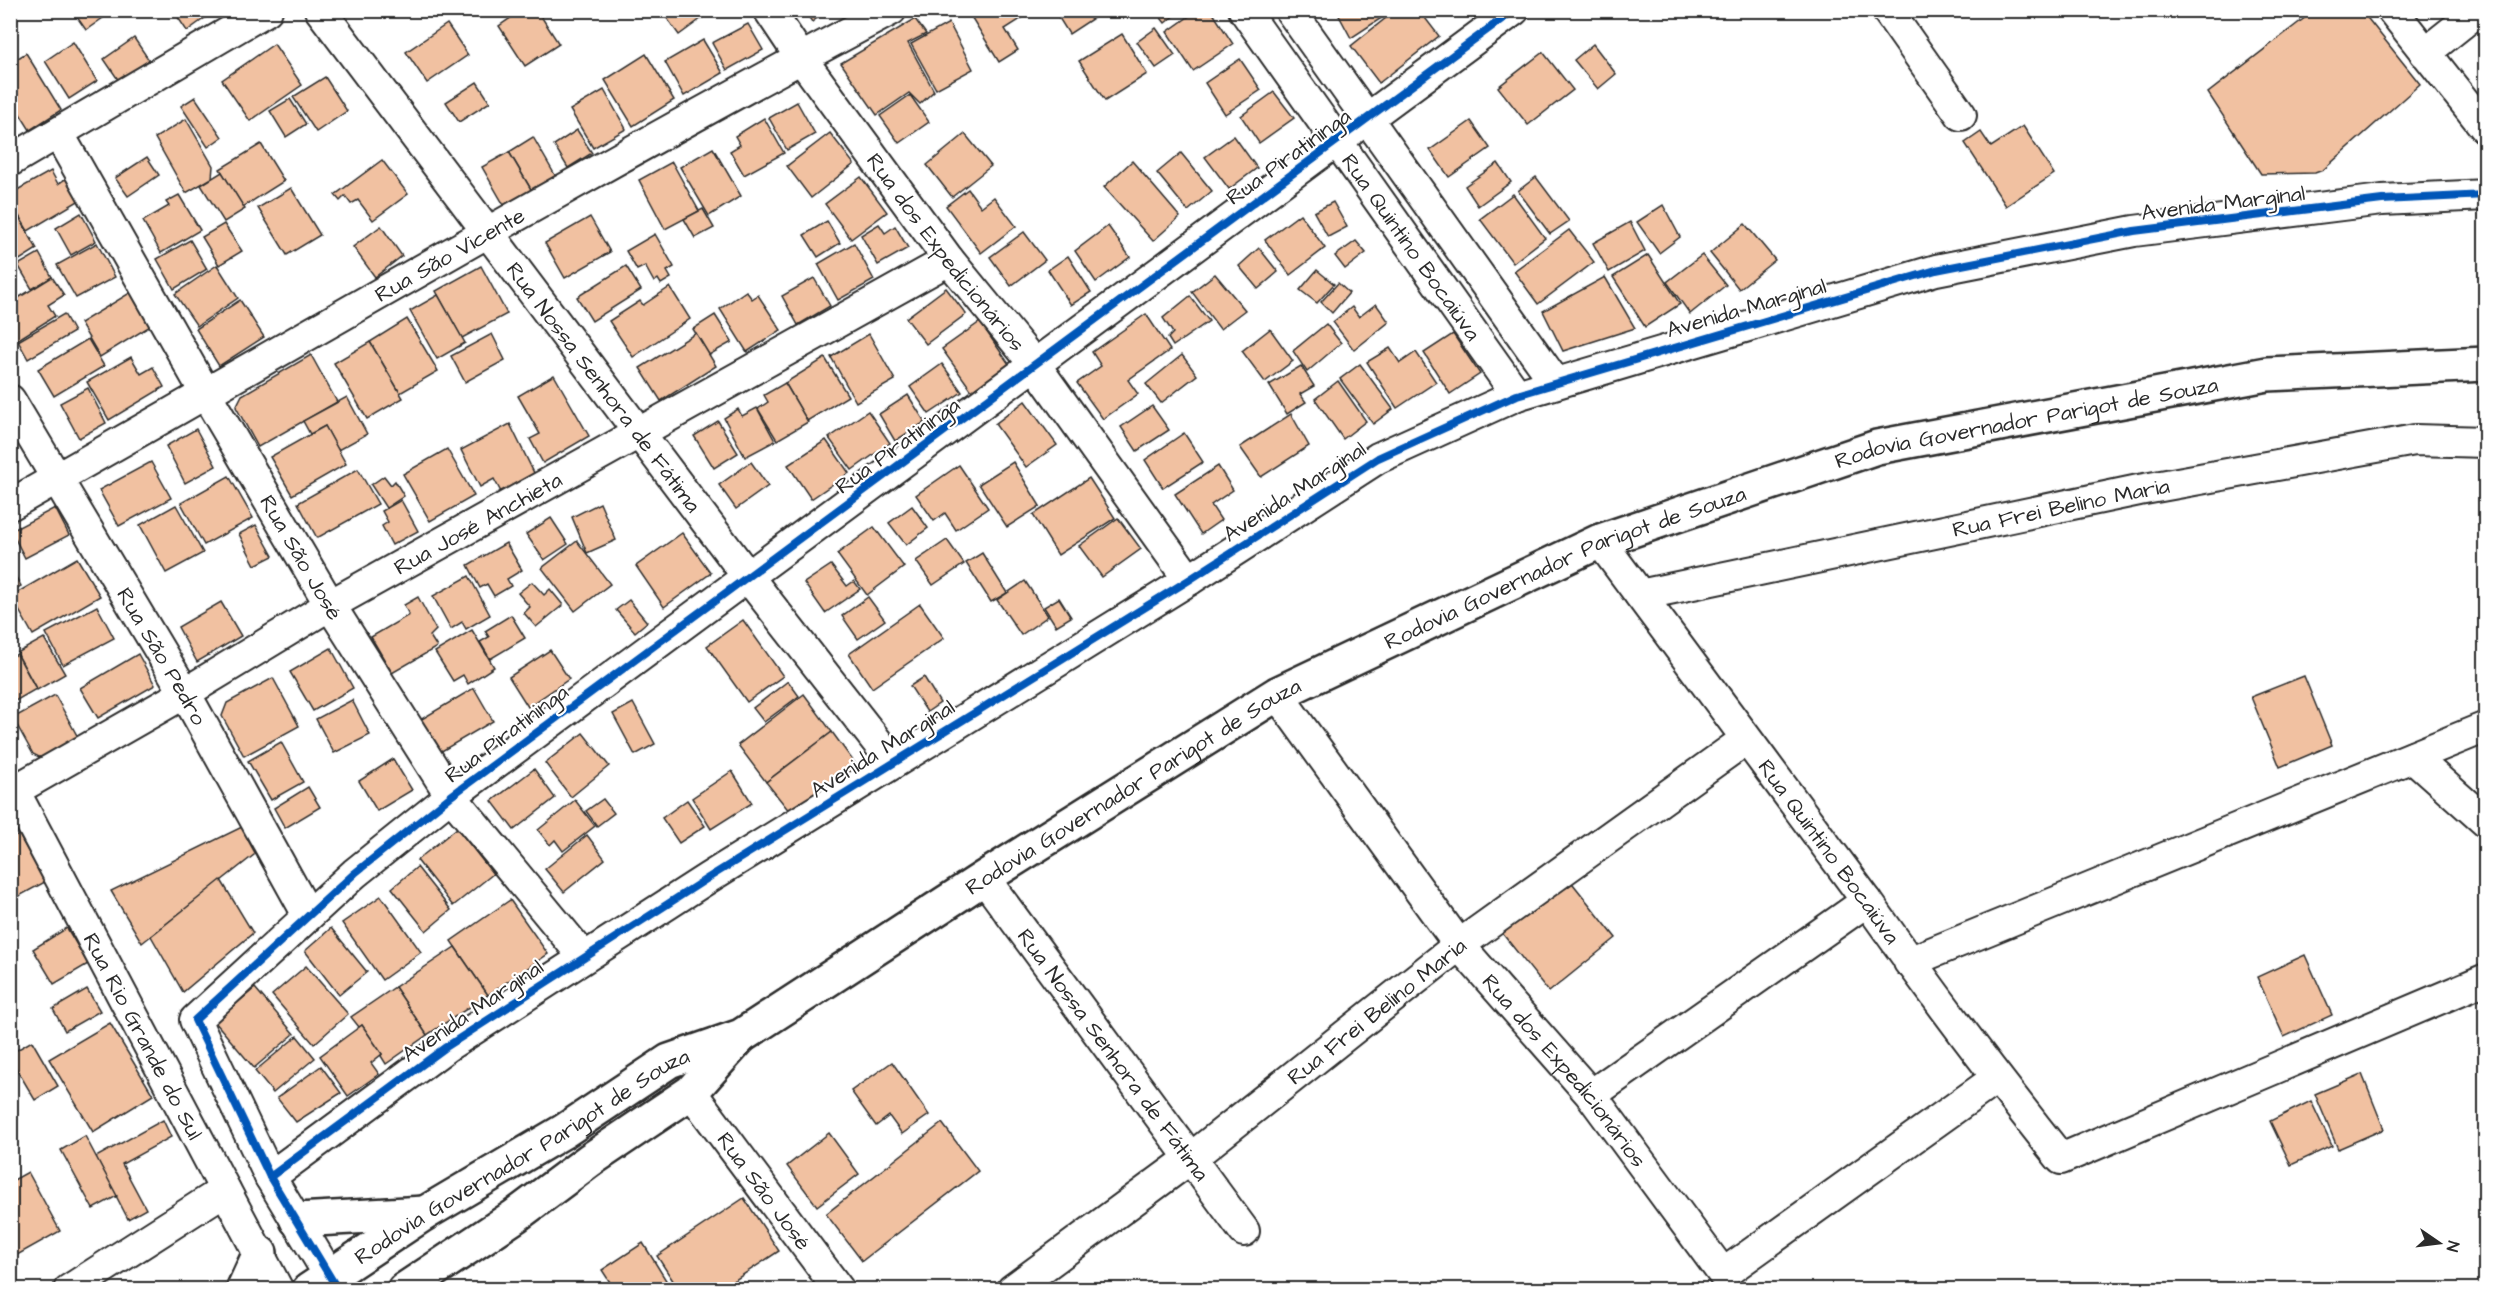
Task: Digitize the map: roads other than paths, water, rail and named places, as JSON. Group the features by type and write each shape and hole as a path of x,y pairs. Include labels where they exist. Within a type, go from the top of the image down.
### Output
{"main road":[{"name":"Rodovia Governador Parigot de Souza","path":"326,1285 425,1213 564,1131 669,1060 741,1036 984,878 1277,694 1600,541 1877,447 2267,374 2486,363"},
{"name":"Rodovia Governador Parigot de Souza","path":"404,1290 691,1092 741,1036"},
{"path":"297,1220 425,1213"},
{"path":"243,1290 260,1254"}],"street":[{"path":"10,161 267,10"},
{"name":"Rua Nossa Senhora de Fátima","path":"320,10 748,577 894,762"},
{"name":"Rua dos Expedicionários","path":"769,10 801,58 949,260 1035,366 1189,580"},
{"name":"Rua São Vicente","path":"10,505 488,233 891,10"},
{"name":"Rua Quintino Bocaiúva","path":"1244,10 1517,394"},
{"name":"Rua Quintino Bocaiúva","path":"1290,10 1555,382"},
{"name":"Rua Piratininga","path":"270,1177 195,1020 355,873 451,796 1514,10"},
{"path":"1887,10 1961,115"},
{"path":"2392,10 2486,129"},
{"path":"2425,53 2479,10"},
{"name":"Rua São José","path":"58,133 206,394 330,605 451,796 583,956"},
{"name":"Avenida Marginal","path":"270,1177 446,1047 583,956 1189,580 1378,458 1517,394 1936,270 2134,231 2382,200 2486,195"},
{"name":"Rua José Anchieta","path":"12,789 185,693 330,605 949,260"},
{"name":"Rua São Pedro","path":"10,400 185,693 308,915"},
{"name":"Rua Frei Belino Maria","path":"1640,595 2139,490 2415,440 2486,442"},
{"name":"Rua Quintino Bocaiúva","path":"1600,541 1745,740 1867,901 1909,962 2061,1159 2486,979"},
{"name":"Rua dos Expedicionários","path":"1277,694 1459,945 1591,1095 1723,1274 1997,1078"},
{"path":"1909,962 2486,727"},
{"name":"Rua Frei Belino Maria","path":"1012,1290 1191,1158 1459,945 1745,740"},
{"path":"2413,757 2486,822"},
{"name":"Rua Rio Grande do Sul","path":"12,789 278,1290"},
{"name":"Rua Nossa Senhora de Fátima","path":"984,878 1244,1231"},
{"path":"1591,1095 1867,901"},
{"name":"Rua São José","path":"691,1092 839,1290"},
{"path":"270,1177 297,1220 326,1285"},
{"path":"69,1290 225,1190"}]}
